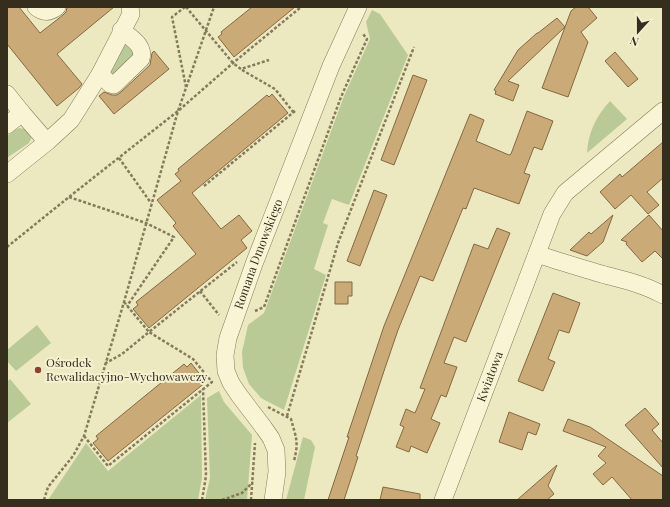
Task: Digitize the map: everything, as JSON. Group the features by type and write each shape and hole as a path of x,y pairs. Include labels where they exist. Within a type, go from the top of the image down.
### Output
{"street":[{"path":"36,7 40,11 46,12 50,12 57,7"},
{"path":"7,174 47,142 71,120 100,74 121,30 131,14 130,7"},
{"name":"Romana Dmowskiego","path":"273,500 277,472 276,450 271,438 231,383 226,371 225,355 228,338 254,264 332,66 358,7"},
{"path":"100,74 110,84 114,85 141,59 143,54 141,46 121,30"},
{"path":"7,94 47,142"},
{"name":"Kwiatowa","path":"443,500 552,214 565,193 663,111"},
{"path":"7,125 22,113"},
{"path":"537,254 636,283 663,295"}],"path":[{"path":"186,88 172,17 186,7 233,63 275,88 294,113"},
{"path":"44,500 48,487 73,456 84,436 178,111 214,7"},
{"path":"7,247 178,111 301,7"},
{"path":"250,313 264,307 341,97 367,39 360,29 349,25"},
{"path":"287,416 338,243 414,47"},
{"path":"241,69 269,60"},
{"path":"204,186 298,109"},
{"path":"118,158 152,203"},
{"path":"69,197 146,223 174,237 127,306"},
{"path":"106,363 122,354 238,262"},
{"path":"200,291 221,318"},
{"path":"84,436 108,466 212,382 193,358 149,332 124,302"},
{"path":"202,500 206,476 203,389"},
{"path":"263,404 291,419 298,442 293,462"},
{"path":"222,500 242,493 253,482"}],"green space":[{"path":"372,10 380,14 408,55 349,205 332,199 323,223 328,225 314,269 326,275 284,410 261,398 249,384 243,368 242,352 248,325 264,313 344,96 370,39 366,22"},
{"path":"126,44 137,51 112,78 108,74"},
{"path":"610,101 627,119 587,153 589,139 594,125"},
{"path":"19,128 28,131 31,139 29,143 7,158 7,136"},
{"path":"37,325 51,343 16,371 7,361 7,350"},
{"path":"10,379 31,404 7,423 7,382"},
{"path":"219,391 224,402 252,435 247,500 205,500 210,478 207,398"},
{"path":"201,395 202,478 198,500 48,500 86,443 108,471"},
{"path":"303,437 311,440 315,447 304,500 286,500"}],"building":[{"path":"7,7 19,7 40,33 63,15 66,12 67,7 114,7 57,54 82,84 57,106 7,44"},
{"path":"252,7 295,7 234,57 218,37 222,34 221,32"},
{"path":"576,7 588,7 597,18 581,32 588,42 568,97 542,88 571,11"},
{"path":"557,18 565,27 508,81 519,85 513,101 495,94 496,91 494,90 518,50"},
{"path":"154,51 169,69 114,114 99,96 104,92 117,95 121,92 150,65 152,53"},
{"path":"615,52 638,79 628,87 605,61"},
{"path":"413,75 427,80 394,165 381,160"},
{"path":"272,94 288,113 192,193 221,229 239,215 252,231 241,240 247,248 149,328 133,309 138,305 136,302 196,254 173,226 176,223 157,200 181,181 175,174 179,171 178,169 267,95 269,97"},
{"path":"527,111 553,121 542,150 534,147 524,173 530,175 519,204 474,188 466,209 463,208 433,281 420,276 398,330 384,371 356,456 358,457 344,500 328,500 349,437 347,437 384,326 470,114 484,120 476,141 509,155 511,154"},
{"path":"663,142 663,178 647,192 659,205 648,214 631,195 615,209 600,192 620,174 622,177"},
{"path":"374,190 387,195 360,266 347,261"},
{"path":"613,215 603,242 587,256 570,250 589,232 591,234"},
{"path":"649,215 663,231 663,259 655,251 642,262 626,244 627,242 621,240"},
{"path":"497,228 510,233 466,342 454,337 444,363 457,367 446,397 441,395 431,419 440,423 427,453 411,446 409,452 396,447 404,427 400,425 406,409 415,413 425,389 420,388 474,244 488,249"},
{"path":"335,282 352,282 352,296 348,296 348,304 335,304"},
{"path":"553,293 580,303 569,333 559,330 548,359 555,362 543,391 518,381"},
{"path":"191,363 206,382 108,461 93,443 98,439 96,436 184,364 187,367"},
{"path":"645,408 659,424 652,430 663,443 663,468 625,425"},
{"path":"509,412 540,424 536,435 528,432 522,450 499,442"},
{"path":"568,419 590,427 663,476 663,500 632,500 612,477 603,485 593,474 606,463 598,456 606,447 563,431"},
{"path":"557,465 548,486 554,494 547,500 517,500"},
{"path":"383,487 420,494 420,500 380,500"}],"place":[{"name":"Ośrodek Rewalidacyjno-Wychowawczy","path":"38,370"}]}
